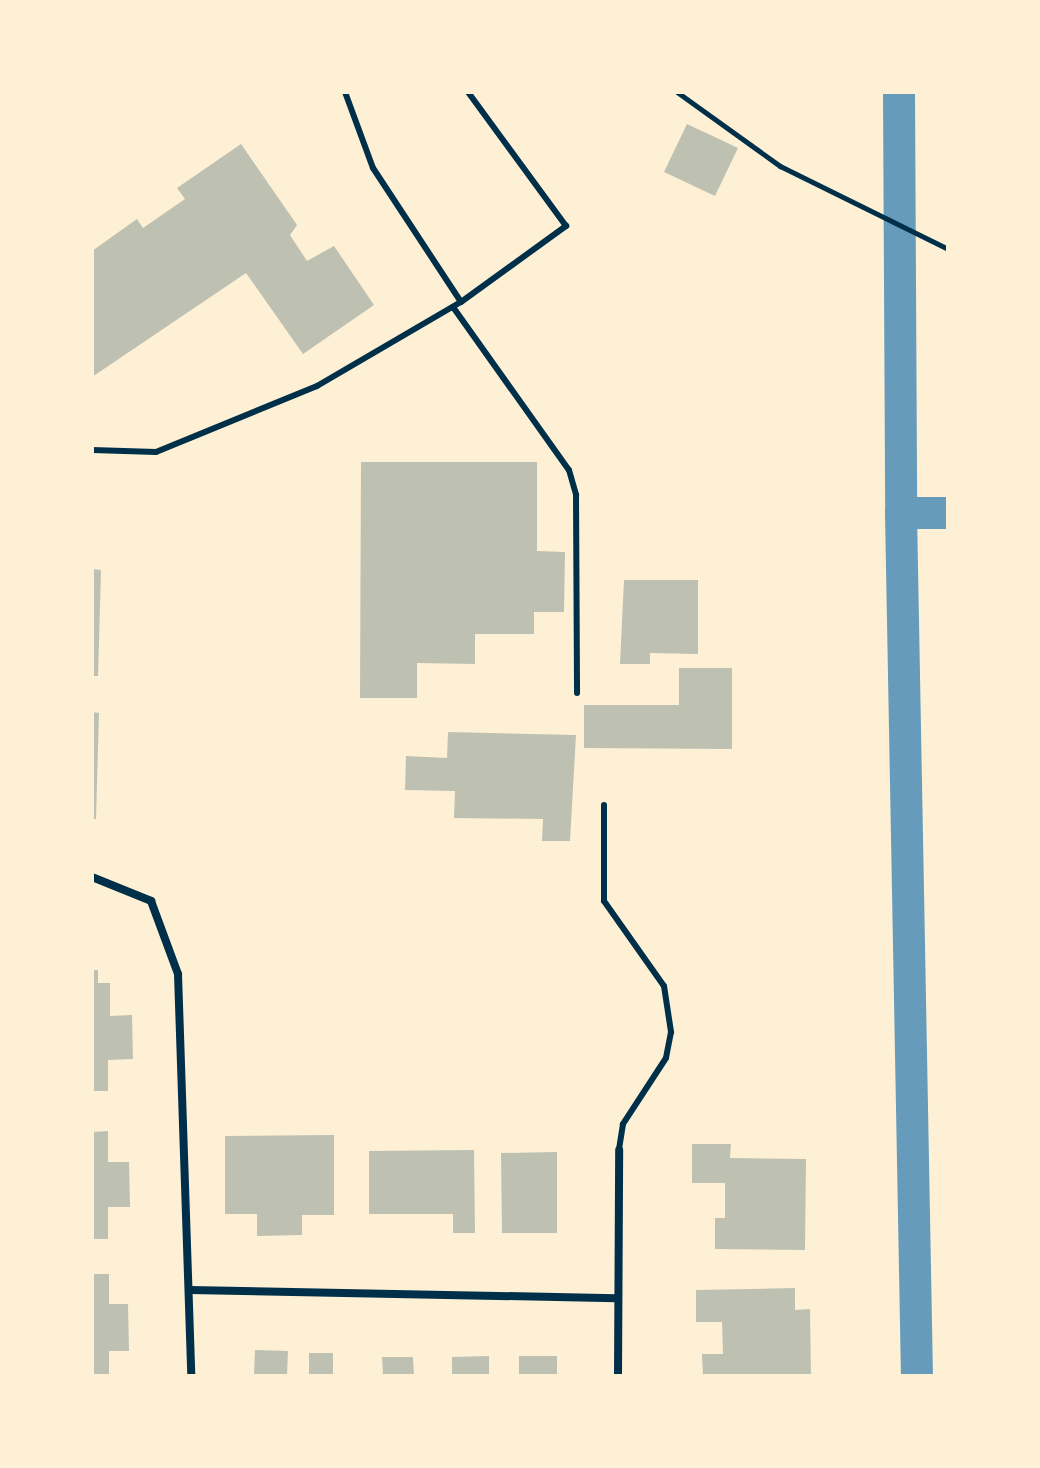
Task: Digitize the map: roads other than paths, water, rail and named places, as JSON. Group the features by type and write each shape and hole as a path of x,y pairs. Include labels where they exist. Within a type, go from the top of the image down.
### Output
{"street":[{"path":"92,877 151,901 178,974 191,1376"},
{"path":"618,1376 619,1150"},
{"path":"190,1290 616,1298"}],"lane":[{"path":"345,92 373,168 461,302"},
{"path":"92,450 156,452 317,386 461,302 566,226 468,92"},
{"path":"453,307 569,470 576,495 577,693"},
{"path":"604,805 604,901 664,986 671,1032 666,1058 623,1124 619,1150"}],"waterway":[{"path":"899,92 901,513 917,1376"},
{"path":"901,513 948,513"}]}
